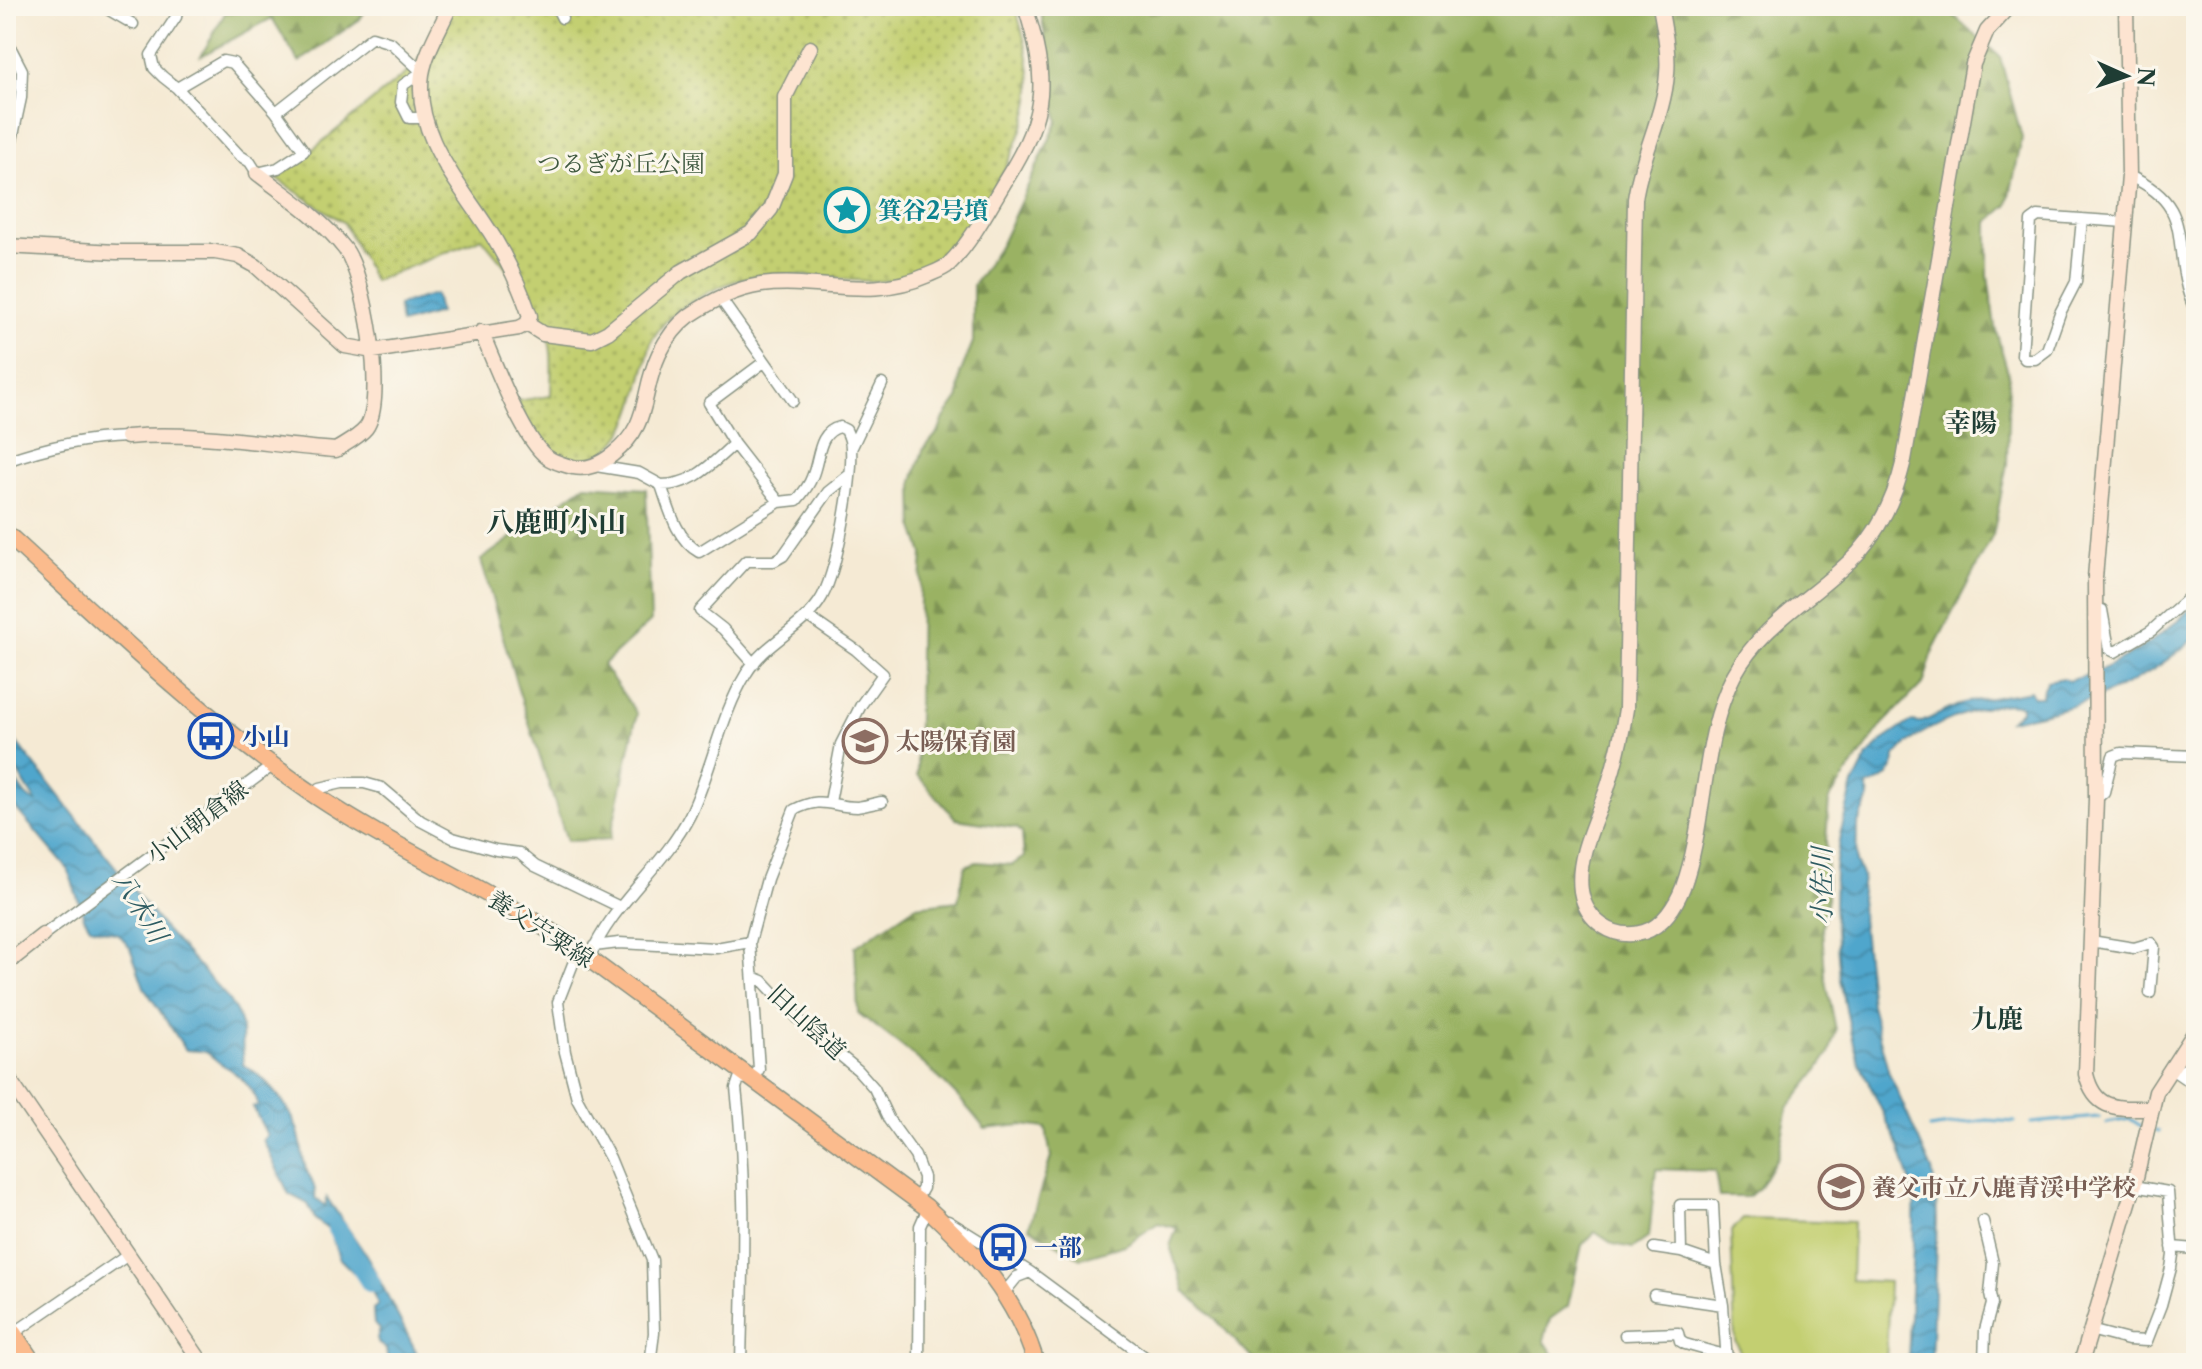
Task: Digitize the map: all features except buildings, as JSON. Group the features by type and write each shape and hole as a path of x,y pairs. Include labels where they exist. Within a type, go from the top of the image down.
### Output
{"highway":[{"path":"8,1332 32,1363"}],"main road":[{"name":"養父宍粟線","path":"6,533 209,717 272,766 388,840 587,952 921,1203 966,1243 1004,1293 1031,1344 1036,1363"}],"street":[{"path":"102,6 133,24"},
{"path":"6,461 46,447 105,437 149,435 220,438 336,450 366,429 371,416 374,400 373,351 358,274 347,252 323,223 257,173 250,162 239,155 177,88 154,68 151,55 176,17 178,6"},
{"path":"6,246 116,252 215,252 238,256 256,266 345,346 373,351 519,328 527,324 530,316 512,273 436,148 423,118 420,98 422,72 450,6"},
{"path":"556,6 562,18"},
{"path":"596,466 629,440 641,420 659,354 670,335 685,319 720,298 737,290 786,284 878,289 893,287 947,266 970,240 1010,174 1039,108 1042,70 1025,6"},
{"path":"1660,6 1668,51 1667,74 1664,96 1639,170 1635,199 1626,709 1616,758 1584,855 1581,875 1585,905 1593,918 1602,927 1614,932 1629,933 1644,932 1667,915 1684,885 1721,710 1734,676 1767,630 1859,552 1880,522 1897,488 1973,64 1987,31 2010,6"},
{"path":"2126,6 2129,176 2095,578 2096,799 2086,1074 2089,1088 2103,1103 2116,1107 2151,1108"},
{"path":"276,112 372,37 391,43 422,72"},
{"path":"6,39 22,70 21,98 6,168"},
{"path":"527,324 543,334 592,340 608,332 681,272 751,233 771,209 785,174 785,97 810,48"},
{"path":"177,88 223,61 233,63 276,112 304,151 278,168 257,173"},
{"path":"2129,176 2171,198 2184,212 2188,283 2196,312"},
{"path":"2082,219 2076,282 2067,295 2047,350 2035,359 2025,359 2022,355 2031,221 2038,216 2082,219 2125,222"},
{"path":"720,298 793,401"},
{"path":"481,332 520,419 532,440 549,459 573,467 596,466 639,473 661,485 679,485 701,473 734,444"},
{"path":"764,362 709,403 734,444 779,502"},
{"path":"654,1363 651,1356 654,1333 652,1260 610,1158 577,1098 565,1052 558,1002 587,952 620,907 663,858 689,816 746,673 769,646 807,616 821,600 835,557 851,449 882,384"},
{"path":"661,485 673,520 688,546 699,552 779,502 797,500 808,486 824,438 832,429 840,427 846,430 851,449"},
{"path":"754,664 723,629 700,611 746,561 774,561 783,556 828,492 848,476"},
{"path":"2095,609 2102,610 2109,649 2115,652 2151,631 2196,591"},
{"path":"807,616 856,650 883,674 861,705 841,744 830,802"},
{"path":"2096,799 2104,792 2113,756 2121,753 2196,756"},
{"name":"小山朝倉線","path":"6,964 272,766"},
{"path":"315,795 320,788 342,783 364,783 382,788 421,821 453,838 519,853 535,866 620,907"},
{"path":"587,952 619,943 716,948 750,942 767,879 794,810 809,803 830,802 856,807 882,802"},
{"path":"2091,941 2134,948 2151,943 2154,947 2150,993"},
{"name":"旧山陰道","path":"750,942 753,977 763,981 808,1029 858,1070 874,1088 889,1120 915,1156 923,1177 919,1363"},
{"path":"741,1363 745,1202 736,1088 739,1079 754,1078 759,1069 753,977"},
{"path":"2081,1363 2134,1186 2156,1092 2174,1070 2196,1030"},
{"path":"2174,1070 2196,1064"},
{"path":"2174,1070 2196,1086"},
{"path":"6,1075 202,1363"},
{"path":"2090,1330 2128,1340 2147,1341 2161,1305 2171,1268 2168,1192 2134,1186"},
{"path":"921,1203 1030,1272 1153,1363"},
{"path":"1625,1335 1678,1333 1680,1341 1685,1344 1728,1360 1716,1264 1713,1205 1680,1205 1681,1252"},
{"path":"1983,1221 1993,1263 1992,1304 1985,1330 1984,1363"},
{"path":"2172,1247 2196,1249"},
{"path":"1654,1248 1681,1252 1716,1264"},
{"path":"8,1332 128,1255"},
{"path":"1004,1293 1017,1277 1030,1272"},
{"path":"1654,1295 1723,1305"}],"green space":[{"path":"229,6 368,6 360,19 299,62 272,18 201,56"},
{"name":"つるぎが丘公園","path":"447,6 1015,6 1030,68 1028,110 1021,133 997,183 967,230 936,262 912,274 884,281 784,274 752,276 696,299 671,316 652,340 633,409 619,438 595,456 567,458 556,454 539,440 516,401 551,396 550,345 532,302 482,238 374,281 344,223 277,179 411,69 425,51"},
{"path":"1040,6 1943,6 2000,57 2022,138 2008,205 1988,222 1988,276 1995,327 2009,376 2007,464 1993,535 1934,648 1924,682 1883,724 1829,799 1827,898 1822,927 1825,976 1836,1030 1829,1053 1788,1108 1778,1156 1759,1188 1748,1197 1719,1197 1715,1171 1656,1169 1649,1237 1633,1248 1613,1244 1595,1232 1582,1245 1568,1306 1550,1319 1544,1340 1559,1363 1256,1363 1207,1310 1185,1292 1170,1246 1177,1228 1158,1223 1125,1245 1080,1258 1029,1227 1051,1157 1046,1128 1022,1125 985,1129 941,1080 858,1013 855,947 916,906 958,901 965,866 977,862 1012,865 1024,857 1022,833 1017,828 956,819 917,775 923,554 914,528 913,481 923,450 939,431 959,397 960,374 973,342 973,286 1001,244 1058,121"},
{"path":"585,485 646,489 651,621 603,665 637,714 610,839 567,841 517,686 481,560"},
{"path":"1743,1219 1853,1222 1851,1280 1889,1282 1886,1363 1740,1363 1740,1349 1735,1341 1731,1231"}],"water":[{"path":"435,294 439,313 401,324 398,305"},
{"path":"2196,603 2196,636 2155,669 2110,692 2062,709 2010,720 2021,711 2021,706 2009,704 1963,715 1909,742 1895,756 1887,776 1867,786 1869,798 1857,826 1856,862 1863,877 1860,899 1871,1005 1889,1073 1932,1170 1936,1195 1931,1363 1908,1363 1915,1195 1899,1147 1859,1062 1840,979 1834,906 1835,868 1853,785 1867,757 1882,741 1910,722 1920,723 1963,703 2030,691 2033,697 2042,697 2047,681 2064,678 2068,681 2103,669 2153,640"},
{"path":"6,729 163,927 226,996 237,1013 242,1029 243,1065 267,1083 292,1117 315,1198 325,1206 327,1198 368,1258 422,1363 388,1363 386,1349 377,1338 380,1329 374,1324 373,1309 378,1305 372,1291 339,1258 330,1231 315,1219 308,1204 289,1194 263,1140 267,1135 253,1107 258,1105 256,1098 248,1086 207,1053 186,1050 144,987 130,948 119,934 90,927 68,869 6,797 6,771 36,802 6,753"}],"waterway":[{"path":"2031,1123 2099,1117"},
{"path":"2107,1123 2130,1119 2141,1126"},
{"path":"1929,1128 1987,1120 2015,1122"},
{"path":"2155,1131 2159,1132"},
{"name":"八木川","path":"337,1229 371,1283"}],"place":[{"name":"箕谷2号墳","path":"847,210"},
{"name":"小山","path":"211,736"},
{"name":"太陽保育園","path":"865,741"},
{"name":"養父市立八鹿青渓中学校","path":"1841,1187"},
{"name":"一部","path":"1003,1247"}],"district":[{"name":"幸陽","path":"1971,423"},
{"name":"八鹿町小山","path":"556,522"},
{"name":"九鹿","path":"1997,1019"}],"water label":[{"name":"小佐川","path":"1822,886"}]}
